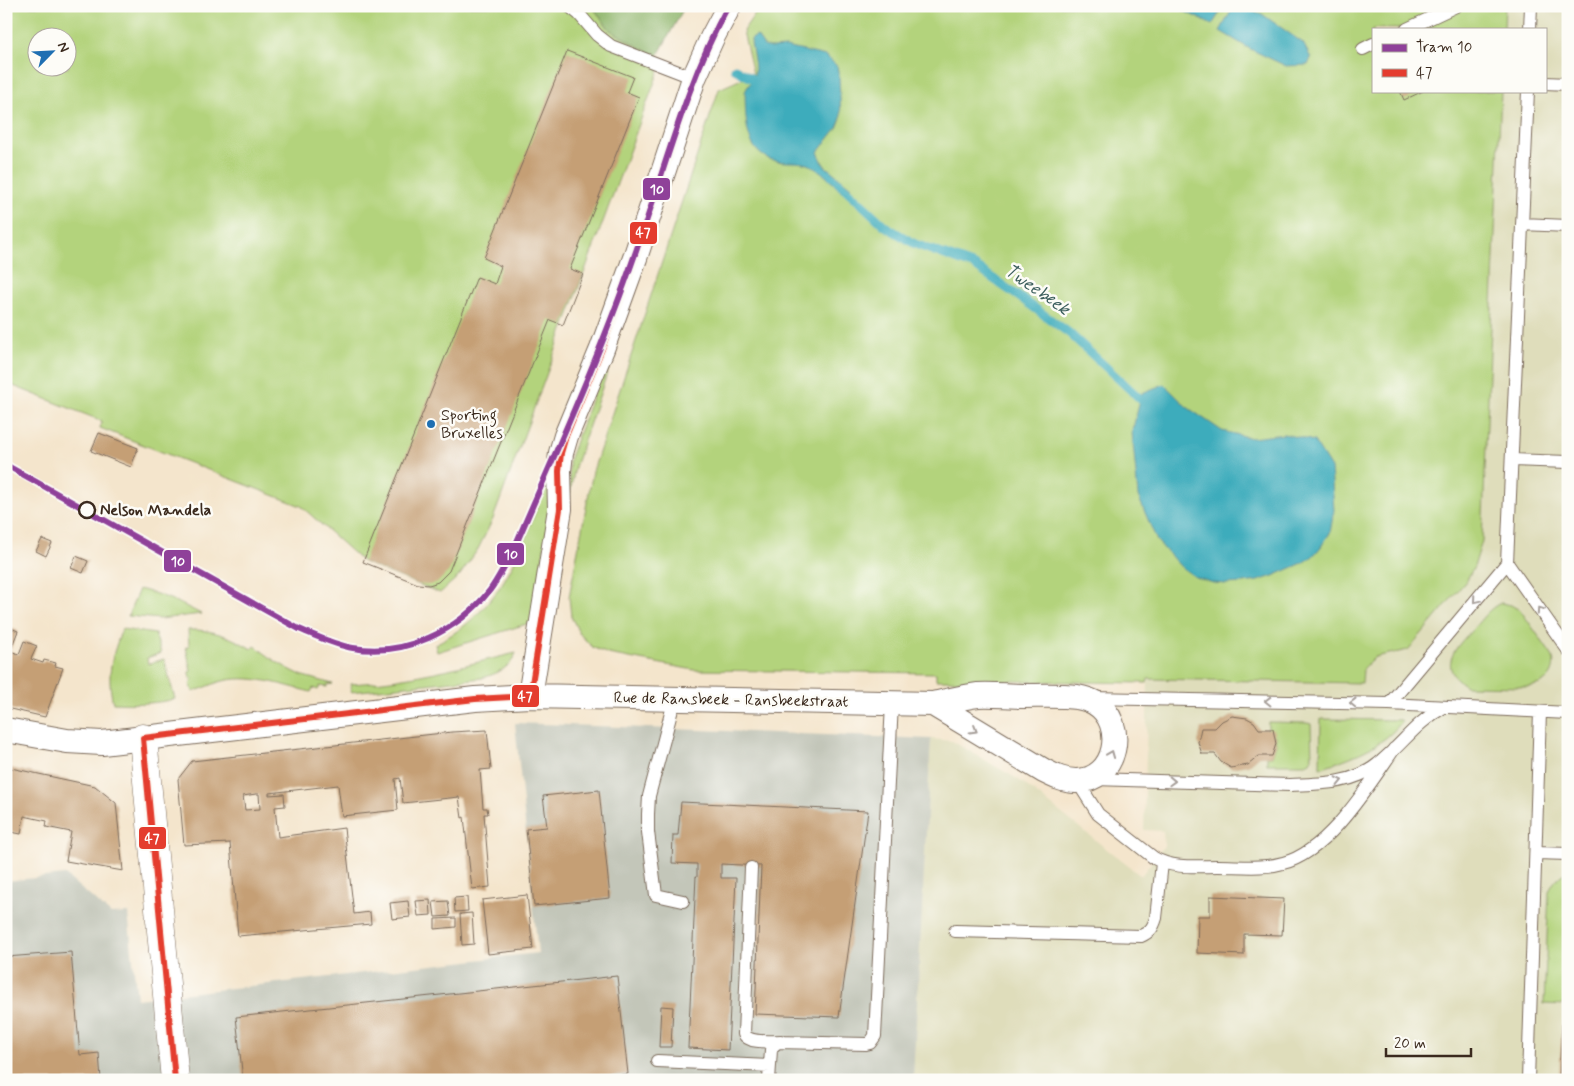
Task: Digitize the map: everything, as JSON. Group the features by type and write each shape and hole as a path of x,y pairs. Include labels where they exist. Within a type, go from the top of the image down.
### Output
{"street":[{"path":"530,696 560,509 559,471 561,453 635,258 694,78 729,6"},
{"name":"Rue de Ransbeek - Ransbeekstraat","path":"6,730 67,741 102,743 475,700 530,696 892,704 933,704 980,695 1078,697 1094,703 1107,714 1114,730 1115,745 1109,761 1100,772 1083,780"},
{"path":"933,704 1044,771 1063,780 1083,780"},
{"path":"143,738 175,1080"}],"lane":[{"path":"569,6 579,14 597,35 611,46 694,78"},
{"path":"1409,28 1456,6"},
{"path":"1530,28 1531,6"},
{"path":"1546,83 1568,84"},
{"path":"1389,704 1507,563 1528,92"},
{"path":"1522,224 1568,226"},
{"path":"1512,460 1568,462"},
{"path":"1507,563 1568,650"},
{"path":"1078,697 1389,704 1568,713"},
{"path":"675,698 650,796 648,823 656,895 683,901"},
{"path":"751,868 744,1034 746,1038 750,1040 866,1044 870,1042 875,1036 892,704"},
{"path":"1394,749 1359,798 1331,832 1315,846 1296,858 1281,864 1258,866 1183,866 1162,862 1154,858 1098,814 1083,780 1321,784 1361,775 1377,765 1425,719 1444,707"},
{"path":"1528,1080 1540,712"},
{"path":"1536,853 1568,854"},
{"path":"955,931 1141,936 1154,926 1162,862"},
{"path":"769,1080 772,1047 781,1041"},
{"path":"657,1061 770,1066"}],"shaded area":[{"path":"1505,6 1568,6 1568,1080 913,1080 931,739 952,741 1019,780 1141,876 1164,846 1163,831 1144,830 1148,679 1323,683 1363,669 1375,657 1408,649 1474,567 1482,541 1501,92 1546,92 1546,28 1504,28"},
{"path":"515,723 931,739 913,1080 6,1080 6,881 65,875 111,914 128,913 137,999 538,953"}],"green space":[{"path":"6,6 592,6 610,30 657,57 661,65 493,519 478,549 460,575 440,593 363,562 301,506 100,428 102,421 6,383"},
{"path":"592,6 685,6 657,57 610,30"},
{"path":"760,6 1505,6 1504,28 1372,28 1372,92 1501,92 1482,541 1474,567 1466,581 1408,650 1375,657 1363,669 1362,683 1148,679 1147,683 936,680 936,673 694,670 608,654 592,647 579,633 571,616 569,597 593,471 719,89 753,74 743,31"},
{"path":"611,346 616,347 575,467 570,493 569,460"},
{"path":"546,481 551,483 553,490 533,622 437,652 435,644 459,630 478,614 494,595 507,575 519,553"},
{"path":"139,589 170,599 201,614 160,619 128,616"},
{"path":"1501,603 1511,605 1521,611 1553,657 1554,664 1551,675 1538,685 1526,687 1466,686 1452,672 1452,657 1455,650 1486,614"},
{"path":"122,629 155,634 161,653 147,658 148,664 164,659 175,699 160,702 113,703 110,683 111,665"},
{"path":"188,630 214,632 229,637 252,649 255,646 275,661 303,676 333,684 327,685 327,687 320,686 318,690 313,688 311,692 277,683 242,679 219,682 193,692 190,683 192,681 189,672 191,671 186,647 189,646"},
{"path":"516,653 511,663 507,666 498,672 482,678 351,692 351,684 393,680 455,668"},
{"path":"1321,719 1402,721 1386,738 1376,745 1354,756 1320,768"},
{"path":"1268,722 1311,724 1312,758 1310,762 1306,764 1267,764 1267,756 1272,756 1276,744 1275,736 1268,730"},
{"path":"1568,871 1568,1005 1544,1004 1549,892 1556,880"}],"water":[{"path":"1174,6 1224,6 1212,25"},
{"path":"1234,6 1241,6 1262,14 1303,43 1311,58 1308,65 1286,66 1250,49 1220,31"},
{"path":"757,36 764,46 771,48 786,47 826,56 837,66 841,118 837,128 818,152 824,165 851,187 841,191 822,172 813,166 804,163 777,161 766,157 752,143 747,124 745,92 754,77 755,67 751,39"},
{"path":"1164,384 1187,407 1222,431 1252,438 1284,434 1314,441 1331,468 1334,510 1330,533 1313,556 1305,562 1258,581 1226,584 1213,583 1195,577 1181,567 1157,541 1138,496 1132,432 1142,393"}],"building":[{"path":"567,51 633,77 627,92 639,97 570,269 583,274 563,325 550,320 449,571 438,582 429,585 418,584 363,562 477,277 495,284 501,266 484,258"},
{"path":"1400,92 1421,92 1404,100"},
{"path":"99,433 138,448 131,467 91,451"},
{"path":"42,539 52,543 46,556 36,551"},
{"path":"76,556 88,561 83,573 71,568"},
{"path":"6,626 18,631 10,651 19,654 24,641 37,646 31,659 43,663 44,660 56,663 55,666 63,668 45,717 6,708"},
{"path":"1232,716 1247,718 1254,722 1259,729 1273,729 1276,744 1272,756 1259,756 1248,765 1231,768 1221,762 1215,754 1202,754 1198,742 1201,728 1215,728 1222,721"},
{"path":"487,730 491,769 480,770 483,808 487,808 488,814 484,814 490,887 472,889 464,817 462,818 459,797 403,803 400,778 395,779 398,810 342,816 338,785 269,793 269,795 284,794 285,806 275,807 278,837 344,828 354,914 370,912 371,924 238,936 230,843 184,845 178,779 192,761 452,732","holes":["259,794 260,809 245,810 243,796"]},
{"path":"6,767 95,786 116,803 123,871 66,861 71,832 46,827 47,821 24,816 21,834 6,831"},
{"path":"599,790 610,898 534,906 526,829 547,827 543,796"},
{"path":"681,802 868,811 839,1017 755,1014 761,866 721,864 721,878 736,878 728,1050 688,1048 697,864 672,863 673,835 678,835"},
{"path":"527,895 533,949 488,954 482,900"},
{"path":"1210,896 1284,899 1282,935 1244,934 1244,955 1197,953 1198,916 1210,916"},
{"path":"467,897 468,911 455,912 454,898"},
{"path":"430,900 431,915 418,916 416,901"},
{"path":"408,901 410,917 392,919 390,903"},
{"path":"448,901 450,916 435,917 433,902"},
{"path":"472,913 474,944 462,945 460,914"},
{"path":"456,918 456,927 435,929 435,919"},
{"path":"71,952 80,1055 99,1053 101,1080 6,1080 6,957"},
{"path":"617,976 628,1074 580,1080 243,1080 236,1017"},
{"path":"661,1006 673,1007 671,1047 659,1047"},
{"path":"1562,1022 1568,1022 1568,1080 1559,1080"}],"waterway":[{"name":"Tweebeek","path":"735,69 753,79 760,88"},
{"name":"Tweebeek","path":"838,182 885,226 915,244 975,266 1025,301 1069,333 1149,407"}],"tram line":[{"name":"10","path":"6,465 299,629 325,640 353,648 373,650 411,644 429,638 446,629 477,605 490,590 501,574 516,544 607,330 634,257 687,98 699,67 728,6"}],"transit line":[{"name":"47","path":"175,1080 143,738 475,699 530,696 560,509 559,471 561,453 635,258 694,78 729,6"}],"place":[{"name":"Sporting Bruxelles","path":"431,424"},
{"name":"Nelson Mandela","path":"87,510"}]}
